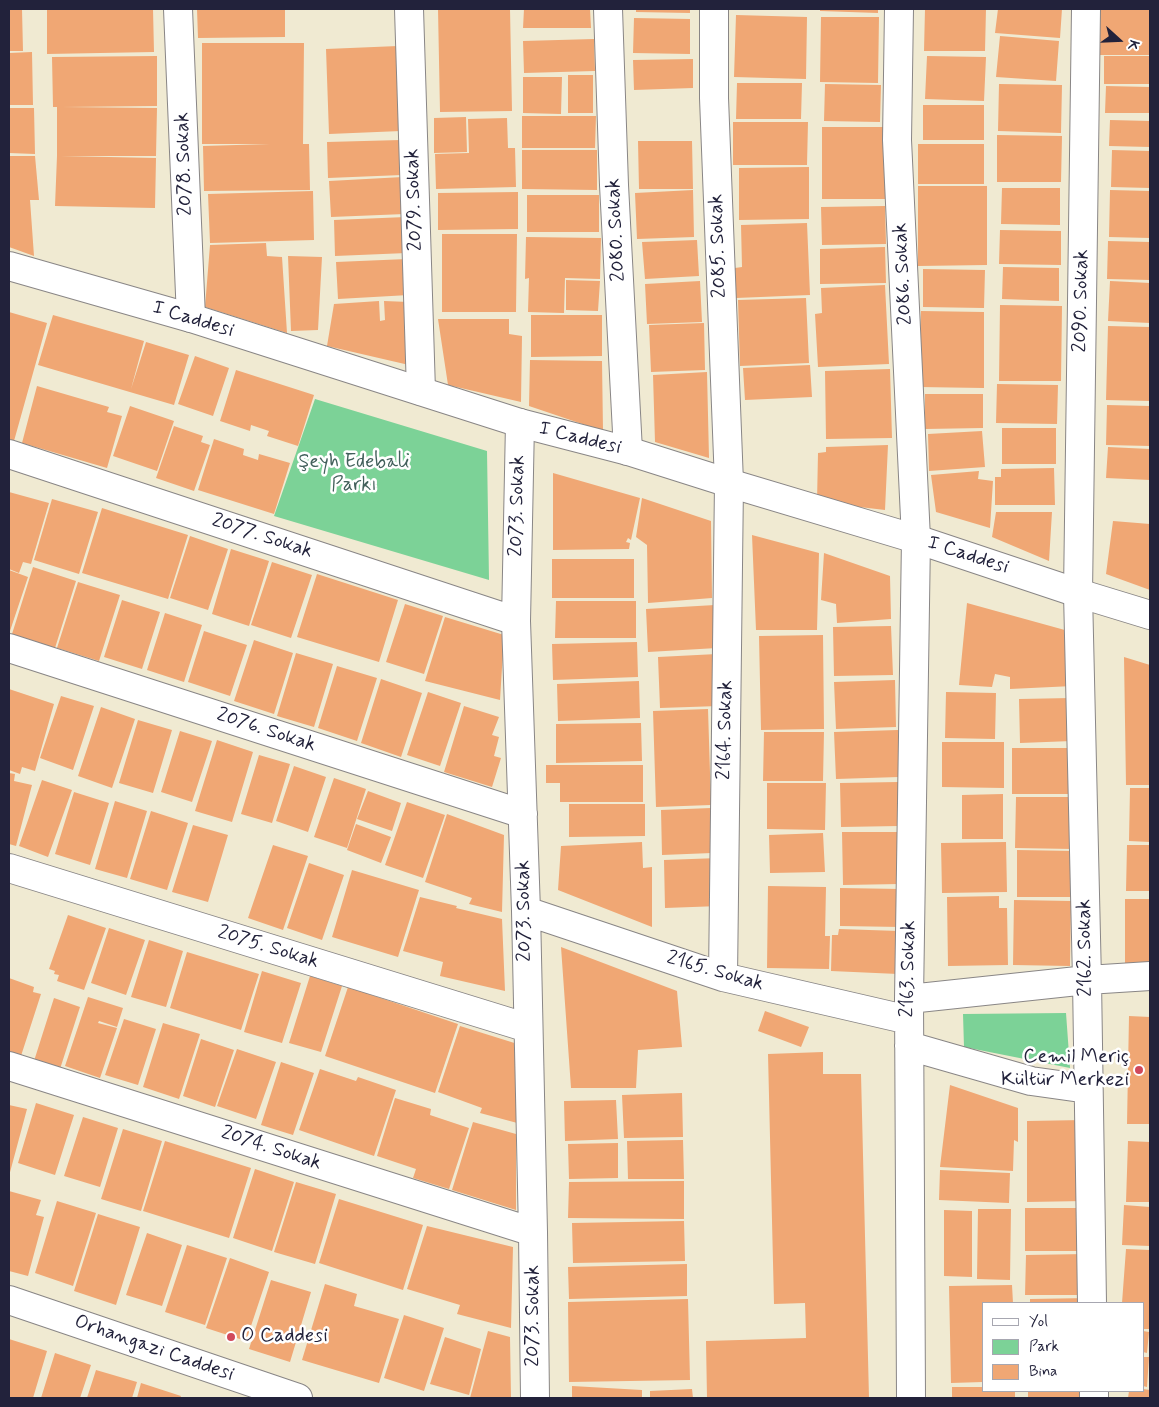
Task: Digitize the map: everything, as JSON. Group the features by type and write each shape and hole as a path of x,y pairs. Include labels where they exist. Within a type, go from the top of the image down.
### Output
{"street":[{"name":"2078. Sokak","path":"178,9 191,318"},
{"name":"2079. Sokak","path":"409,9 421,391"},
{"name":"2080. Sokak","path":"608,9 614,185 628,451"},
{"name":"2085. Sokak","path":"714,9 714,98 729,483"},
{"name":"2086. Sokak","path":"899,9 898,140 916,539"},
{"name":"2090. Sokak","path":"1078,593 1086,9"},
{"name":"I Caddesi","path":"9,266 191,318 520,423 628,451 916,539 1150,615"},
{"name":"2073. Sokak","path":"520,423 516,621 526,911 535,1398"},
{"name":"2077. Sokak","path":"9,454 516,621"},
{"name":"2164. Sokak","path":"723,977 729,483"},
{"name":"2163. Sokak","path":"911,1398 909,1021 916,539"},
{"name":"2162. Sokak","path":"1078,593 1092,1302"},
{"name":"2076. Sokak","path":"9,648 523,814"},
{"name":"2075. Sokak","path":"9,868 528,1028"},
{"name":"2165. Sokak","path":"526,911 723,977 909,1021 1087,980 1150,976"},
{"path":"909,1021 1031,1082 1088,1089"},
{"name":"2074. Sokak","path":"9,1066 533,1232"},
{"name":"Orhangazi Caddesi","path":"9,1300 298,1398"}],"green space":[{"name":"Şeyh Edebali Parkı","path":"315,399 487,451 489,580 274,516"},
{"path":"1066,1013 1070,1068 964,1047 963,1014"}],"building":[{"path":"9,9 22,9 23,51 9,51"},
{"path":"47,9 153,9 154,52 47,54"},
{"path":"197,9 285,9 285,37 198,38"},
{"path":"438,9 510,9 512,111 440,112"},
{"path":"524,9 590,9 591,28 523,28"},
{"path":"636,9 690,9 690,13 636,12"},
{"path":"820,9 878,9 878,13 820,11"},
{"path":"925,9 986,9 985,51 924,51"},
{"path":"998,9 1062,9 1060,38 995,33"},
{"path":"1100,9 1150,9 1150,55 1098,55"},
{"path":"736,15 807,17 806,79 734,77"},
{"path":"821,17 879,17 878,83 820,82"},
{"path":"634,18 690,19 690,54 633,53"},
{"path":"1000,36 1059,41 1056,81 996,77"},
{"path":"594,39 595,71 524,73 523,41"},
{"path":"202,43 304,43 303,144 309,144 310,190 204,191 203,146 270,144 202,144"},
{"path":"398,46 401,131 329,134 326,49"},
{"path":"32,52 33,105 9,105 9,53"},
{"path":"157,56 157,106 63,107 157,108 156,156 61,156 156,158 155,208 55,206 57,107 53,107 52,57"},
{"path":"927,56 986,57 984,101 925,99"},
{"path":"1104,56 1150,56 1150,84 1104,84"},
{"path":"693,59 693,88 634,90 633,60"},
{"path":"568,75 593,75 593,113 568,113"},
{"path":"523,77 562,77 561,114 523,113"},
{"path":"737,83 802,83 801,119 736,119"},
{"path":"825,84 881,85 880,122 824,121"},
{"path":"999,84 1062,85 1061,133 998,131"},
{"path":"1106,86 1150,87 1150,113 1105,113"},
{"path":"923,105 984,105 984,140 923,140"},
{"path":"9,108 34,108 35,154 9,153"},
{"path":"522,116 596,116 595,148 522,148"},
{"path":"466,117 467,152 434,153 434,118"},
{"path":"507,118 508,148 515,148 516,187 436,189 435,154 469,153 468,119"},
{"path":"1110,120 1150,121 1150,147 1109,146"},
{"path":"733,122 808,122 807,165 733,165"},
{"path":"822,127 885,127 885,199 822,199"},
{"path":"997,135 1062,136 1061,182 997,182"},
{"path":"401,140 402,175 328,178 327,142"},
{"path":"638,141 692,141 693,189 639,189"},
{"path":"918,144 984,144 984,184 918,184"},
{"path":"522,150 597,150 597,190 522,189"},
{"path":"1112,150 1150,151 1150,188 1111,187"},
{"path":"9,156 35,156 39,200 30,200 34,256 9,247"},
{"path":"809,167 809,219 739,220 739,168"},
{"path":"403,177 405,214 331,217 329,181"},
{"path":"918,186 987,186 987,265 918,266"},
{"path":"1002,188 1060,188 1060,225 1001,224"},
{"path":"693,190 694,237 637,239 635,193"},
{"path":"1110,190 1150,191 1150,238 1109,237"},
{"path":"313,191 314,240 210,243 208,194"},
{"path":"518,192 518,229 438,230 438,193"},
{"path":"527,195 599,195 599,232 527,232"},
{"path":"885,206 886,244 822,245 821,207"},
{"path":"406,217 407,253 335,256 334,220"},
{"path":"807,223 810,295 736,298 735,268 742,267 741,225"},
{"path":"1000,230 1061,231 1061,265 999,264"},
{"path":"442,234 517,234 516,312 442,312"},
{"path":"526,237 601,238 600,279 565,278 564,313 528,312 529,278 525,279"},
{"path":"697,240 699,276 645,279 642,242"},
{"path":"1108,241 1150,242 1150,280 1107,279"},
{"path":"266,243 267,256 282,257 287,333 205,307 210,245"},
{"path":"885,247 886,283 820,284 820,249"},
{"path":"288,256 322,257 318,330 291,331"},
{"path":"407,259 409,295 338,299 336,262"},
{"path":"1003,267 1059,268 1059,301 1002,299"},
{"path":"923,269 985,270 984,308 923,307"},
{"path":"566,280 600,281 598,311 566,310"},
{"path":"700,281 702,322 647,324 645,284"},
{"path":"1110,281 1150,283 1150,323 1108,321"},
{"path":"885,285 889,364 818,367 815,314 822,313 821,288"},
{"path":"806,298 809,363 740,366 738,300"},
{"path":"379,301 380,321 385,320 384,301 409,302 409,365 327,346 334,304"},
{"path":"1000,305 1062,306 1061,381 999,381"},
{"path":"921,311 984,312 984,388 919,387"},
{"path":"9,312 47,323 14,441 9,439"},
{"path":"53,315 144,341 131,389 146,342 189,355 174,405 38,365"},
{"path":"531,315 602,315 602,356 531,357"},
{"path":"438,319 509,319 509,334 522,336 521,402 448,385"},
{"path":"704,323 705,370 651,372 649,325"},
{"path":"1108,326 1150,327 1150,401 1106,400"},
{"path":"195,356 229,368 213,416 178,404"},
{"path":"530,360 602,361 603,431 529,406"},
{"path":"810,365 812,397 745,400 743,368"},
{"path":"890,369 892,438 826,439 825,371"},
{"path":"236,370 314,395 298,446 267,436 269,431 251,425 250,431 220,421"},
{"path":"707,372 709,458 655,442 653,375"},
{"path":"997,384 1058,385 1057,424 996,423"},
{"path":"37,386 109,407 107,412 122,416 107,468 22,443"},
{"path":"925,394 983,394 983,428 925,429"},
{"path":"1107,405 1150,406 1150,446 1106,445"},
{"path":"130,406 174,421 157,471 113,456"},
{"path":"174,426 203,436 201,442 210,445 194,491 156,478"},
{"path":"1002,428 1056,428 1056,464 1002,464"},
{"path":"982,431 985,467 929,471 928,434"},
{"path":"214,439 244,449 243,455 258,460 259,454 290,463 274,514 198,490"},
{"path":"888,445 885,510 817,502 818,453 826,452 826,447"},
{"path":"1108,447 1150,449 1150,480 1106,478"},
{"path":"1054,468 1055,505 995,505 995,477 1001,477 1001,469"},
{"path":"979,471 978,479 993,481 990,528 936,512 931,475"},
{"path":"553,473 640,498 631,540 628,538 626,542 630,543 629,549 553,550"},
{"path":"9,492 49,503 31,564 23,562 19,573 9,569"},
{"path":"642,498 711,521 712,598 648,603 647,545 636,537"},
{"path":"52,499 98,512 79,574 34,560"},
{"path":"102,508 188,535 168,599 82,573"},
{"path":"996,512 1052,512 1049,561 992,537"},
{"path":"1113,521 1150,524 1150,590 1106,574"},
{"path":"752,535 819,553 817,630 756,630"},
{"path":"190,536 228,549 208,610 170,598"},
{"path":"231,549 269,561 249,626 212,614"},
{"path":"824,553 890,576 891,619 837,623 836,604 821,600"},
{"path":"552,559 634,559 634,598 552,598"},
{"path":"272,562 312,575 291,638 251,625"},
{"path":"33,567 76,581 55,648 12,634"},
{"path":"9,570 28,577 9,634"},
{"path":"317,574 398,600 379,662 297,637"},
{"path":"78,582 120,595 99,661 57,648"},
{"path":"122,600 160,612 142,669 104,657"},
{"path":"556,601 636,601 636,638 555,638"},
{"path":"967,603 1072,632 1073,686 1010,689 1010,677 995,674 992,687 959,685"},
{"path":"405,604 443,616 424,674 386,662"},
{"path":"715,605 717,648 648,652 646,609"},
{"path":"165,613 202,625 184,682 147,670"},
{"path":"445,617 504,635 500,700 425,681"},
{"path":"891,626 893,675 834,676 833,627"},
{"path":"204,631 247,645 230,696 188,682"},
{"path":"823,635 824,729 761,730 759,636"},
{"path":"254,640 293,653 274,714 234,701"},
{"path":"637,642 638,677 553,680 552,644"},
{"path":"296,653 333,664 314,727 277,716"},
{"path":"717,654 719,706 660,708 658,657"},
{"path":"1124,657 1150,665 1150,785 1126,785"},
{"path":"337,666 377,678 357,741 318,728"},
{"path":"381,679 422,693 401,757 361,743"},
{"path":"895,680 896,727 836,729 834,682"},
{"path":"639,681 640,718 558,721 557,684"},
{"path":"9,689 54,704 35,771 22,767 20,774 9,770"},
{"path":"428,692 461,703 440,766 407,755"},
{"path":"946,692 996,693 995,739 945,738"},
{"path":"61,696 94,706 73,770 40,758"},
{"path":"1071,698 1072,741 1020,743 1019,699"},
{"path":"464,706 499,717 492,735 499,737 494,756 501,758 492,787 444,772"},
{"path":"101,707 135,719 112,788 78,776"},
{"path":"708,709 711,805 656,807 653,711"},
{"path":"138,720 172,730 153,793 119,783"},
{"path":"641,723 642,761 556,763 556,724"},
{"path":"898,730 899,777 836,779 834,732"},
{"path":"180,731 212,741 192,802 161,792"},
{"path":"764,732 824,732 823,781 763,781"},
{"path":"217,740 253,752 232,822 195,811"},
{"path":"942,742 1004,742 1004,788 942,787"},
{"path":"1012,748 1075,748 1074,794 1012,794"},
{"path":"259,755 290,764 272,823 241,814"},
{"path":"546,765 643,765 643,802 560,802 560,783 546,783"},
{"path":"294,766 326,777 308,832 276,821"},
{"path":"9,773 15,774 14,781 32,785 16,846 9,844"},
{"path":"334,778 366,789 347,848 314,837"},
{"path":"42,780 72,790 48,857 19,846"},
{"path":"898,782 899,826 841,827 840,783"},
{"path":"767,783 826,783 825,830 767,829"},
{"path":"1130,788 1150,788 1150,842 1129,841"},
{"path":"368,791 401,803 392,831 357,819"},
{"path":"74,792 109,803 90,865 55,854"},
{"path":"1003,794 1003,839 962,839 962,795"},
{"path":"1016,797 1073,797 1073,849 1015,848"},
{"path":"115,801 147,811 127,878 95,869"},
{"path":"407,802 445,815 423,878 385,865"},
{"path":"569,804 645,804 645,836 569,837"},
{"path":"711,808 712,853 662,855 661,810"},
{"path":"151,811 188,823 167,890 130,879"},
{"path":"447,814 504,835 502,912 469,904 472,898 425,882"},
{"path":"356,824 391,837 381,863 347,850"},
{"path":"193,825 228,835 208,902 172,892"},
{"path":"842,832 899,832 900,884 843,885"},
{"path":"823,833 825,872 770,873 769,835"},
{"path":"642,842 643,868 652,867 652,927 558,890 561,846"},
{"path":"1006,842 1007,892 942,893 941,843"},
{"path":"273,845 308,856 283,930 248,918"},
{"path":"1127,845 1150,845 1150,891 1126,891"},
{"path":"1017,850 1074,851 1073,897 1017,897"},
{"path":"719,858 720,906 665,908 664,860"},
{"path":"309,863 344,875 322,940 287,928"},
{"path":"352,870 419,890 398,957 332,937"},
{"path":"768,886 826,887 825,936 830,936 829,969 767,968"},
{"path":"840,888 901,889 901,927 840,926"},
{"path":"999,896 999,908 1007,908 1008,965 948,966 947,897"},
{"path":"420,897 502,919 505,991 440,976 443,962 403,951"},
{"path":"1125,899 1150,899 1150,965 1125,965"},
{"path":"1014,900 1071,901 1070,966 1013,965"},
{"path":"68,915 106,928 84,990 57,981 59,975 54,974 55,971 49,969"},
{"path":"109,928 145,940 126,995 91,983"},
{"path":"839,929 899,931 898,974 831,971 832,935 838,935"},
{"path":"149,940 183,951 166,1007 131,997"},
{"path":"561,947 677,991 682,1047 638,1050 636,1088 571,1088"},
{"path":"187,952 259,974 241,1030 170,1008"},
{"path":"262,971 301,983 282,1043 244,1032"},
{"path":"310,976 342,986 321,1052 289,1043"},
{"path":"9,978 34,987 33,992 41,994 20,1059 9,1057"},
{"path":"348,987 458,1024 435,1093 325,1056"},
{"path":"88,997 123,1008 117,1027 99,1021 98,1023 117,1028 100,1078 65,1066"},
{"path":"54,998 80,1007 60,1069 34,1061"},
{"path":"765,1011 809,1027 801,1047 758,1031"},
{"name":"Cemil Meriç Kültür Merkezi","path":"1129,1016 1150,1017 1150,1124 1127,1124"},
{"path":"124,1019 156,1029 138,1085 105,1075"},
{"path":"163,1023 200,1034 179,1099 143,1087"},
{"path":"460,1026 524,1046 521,1124 480,1113 482,1108 438,1092"},
{"path":"201,1039 234,1050 215,1107 183,1096"},
{"path":"237,1049 276,1062 256,1119 217,1106"},
{"path":"823,1052 823,1074 861,1074 869,1398 707,1398 706,1341 806,1338 805,1303 774,1304 768,1054"},
{"path":"281,1062 314,1073 293,1135 261,1125"},
{"path":"320,1069 356,1081 358,1077 396,1090 374,1156 299,1130"},
{"path":"950,1085 1018,1108 1018,1142 1014,1140 1013,1171 940,1167"},
{"path":"682,1093 683,1137 624,1138 622,1095"},
{"path":"395,1098 431,1109 430,1115 469,1128 449,1189 413,1178 416,1169 377,1156"},
{"path":"616,1100 618,1139 565,1141 564,1101"},
{"path":"36,1103 74,1115 55,1175 18,1163"},
{"path":"9,1105 27,1109 9,1176"},
{"path":"83,1117 118,1128 100,1187 64,1176"},
{"path":"1084,1120 1085,1201 1027,1202 1027,1121"},
{"path":"473,1122 516,1134 516,1210 452,1190"},
{"path":"123,1129 162,1141 141,1211 101,1199"},
{"path":"683,1140 684,1179 628,1179 627,1141"},
{"path":"165,1141 251,1168 229,1238 143,1211"},
{"path":"1128,1141 1150,1142 1150,1202 1126,1202"},
{"path":"618,1143 618,1178 569,1179 568,1144"},
{"path":"255,1169 294,1182 272,1251 233,1238"},
{"path":"940,1170 1010,1173 1009,1203 939,1200"},
{"path":"684,1181 684,1219 568,1218 569,1182"},
{"path":"296,1182 336,1194 315,1264 274,1252"},
{"path":"9,1191 41,1200 36,1215 44,1217 28,1276 9,1271"},
{"path":"339,1199 423,1225 403,1290 319,1263"},
{"path":"57,1201 96,1213 73,1286 35,1273"},
{"path":"1124,1205 1150,1207 1150,1246 1122,1245"},
{"path":"1025,1208 1084,1208 1084,1251 1025,1251"},
{"path":"978,1209 1011,1209 1010,1280 977,1279"},
{"path":"944,1210 972,1211 972,1277 944,1276"},
{"path":"98,1214 140,1227 116,1305 74,1291"},
{"path":"684,1221 685,1261 573,1263 572,1223"},
{"path":"427,1226 513,1247 511,1328 457,1314 460,1305 407,1289"},
{"path":"147,1233 182,1245 162,1306 126,1295"},
{"path":"187,1245 227,1258 205,1325 165,1312"},
{"path":"1126,1249 1150,1250 1150,1329 1144,1329 1144,1302 1122,1302"},
{"path":"1086,1254 1086,1295 1025,1295 1026,1255"},
{"path":"230,1258 269,1272 246,1341 206,1328"},
{"path":"687,1264 687,1296 569,1299 568,1267"},
{"path":"271,1280 311,1292 290,1362 249,1349"},
{"path":"325,1284 357,1294 354,1306 399,1319 379,1383 302,1360"},
{"path":"1012,1285 1013,1302 982,1302 982,1382 951,1383 949,1286"},
{"path":"1088,1298 1088,1302 1030,1302 1030,1299"},
{"path":"688,1299 690,1380 569,1382 568,1302"},
{"path":"404,1315 444,1328 424,1391 384,1378"},
{"path":"488,1331 510,1337 511,1398 470,1398"},
{"path":"1144,1331 1149,1332 1147,1353 1144,1352"},
{"path":"445,1337 481,1349 469,1395 430,1384"},
{"path":"9,1339 47,1351 33,1398 9,1398"},
{"path":"55,1353 91,1365 80,1398 41,1398"},
{"path":"1144,1357 1149,1357 1147,1387 1144,1386"},
{"path":"96,1370 137,1382 132,1398 87,1398"},
{"path":"141,1383 181,1396 180,1398 137,1398"},
{"path":"572,1386 642,1390 642,1398 572,1398"},
{"path":"952,1387 982,1387 982,1392 1015,1392 1015,1398 952,1398"},
{"path":"692,1389 693,1398 650,1398 650,1391"},
{"path":"1150,1390 1150,1398 1128,1398 1129,1392"},
{"path":"1028,1392 1090,1392 1090,1398 1028,1398"}],"place":[{"name":"Cemil Meriç Kültür Merkezi","path":"1139,1070"},
{"name":"O Caddesi","path":"231,1337"}]}
